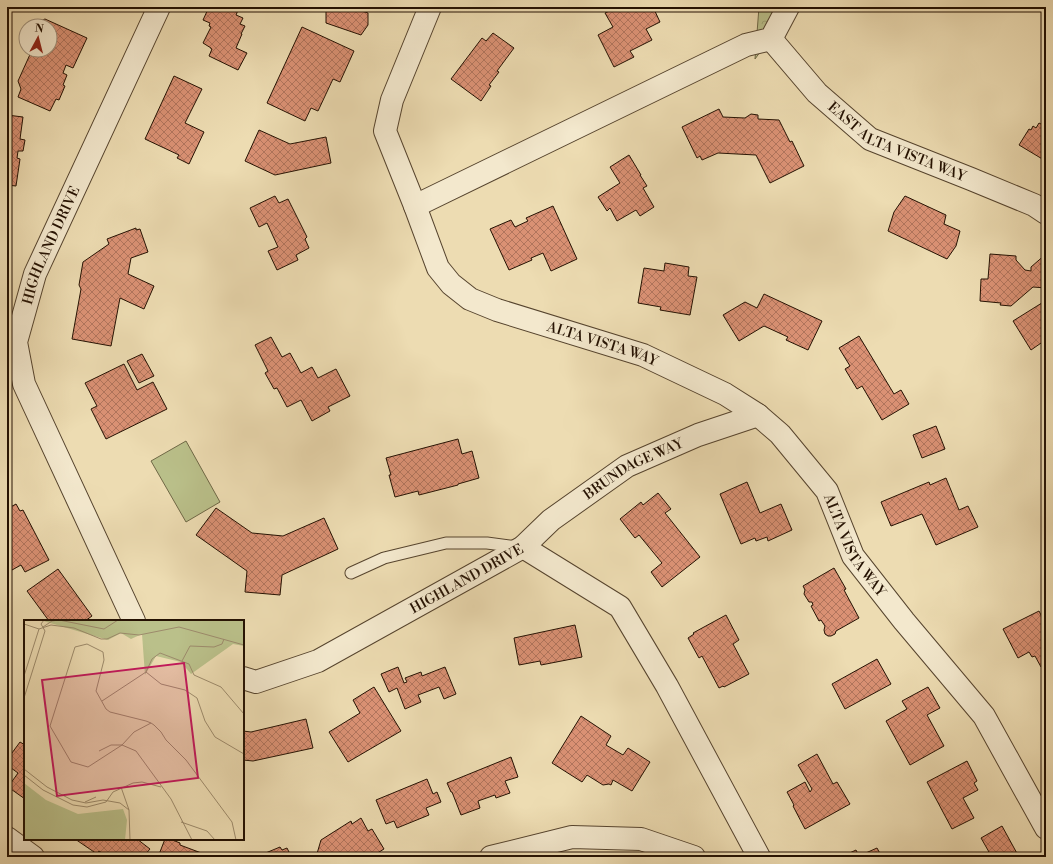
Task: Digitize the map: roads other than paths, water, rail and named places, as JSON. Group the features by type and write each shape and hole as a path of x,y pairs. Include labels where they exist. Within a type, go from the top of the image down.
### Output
{"street":[{"name":"HIGHLAND DRIVE","path":"134,620 24,384 16,342 35,274 159,7"},
{"path":"430,7 392,100 385,131 416,206 746,45 771,39 788,7"},
{"name":"EAST ALTA VISTA WAY","path":"771,39 817,93 870,139 1034,205 1046,213"},
{"name":"ALTA VISTA WAY","path":"416,206 438,268 451,284 470,299 497,310 643,355 725,394 758,415 780,434 827,491 853,556 904,621 984,716 1046,828"},
{"name":"BRUNDAGE WAY","path":"523,547 551,520 627,466 698,435 758,415"},
{"name":"HIGHLAND DRIVE","path":"244,678 256,682 318,661 523,547 620,607 667,686 759,857"},
{"path":"491,857 572,837 641,838 694,857"},
{"path":"7,838 33,857"}],"lane":[{"path":"351,573 384,558 446,543 487,543 523,547"}]}
